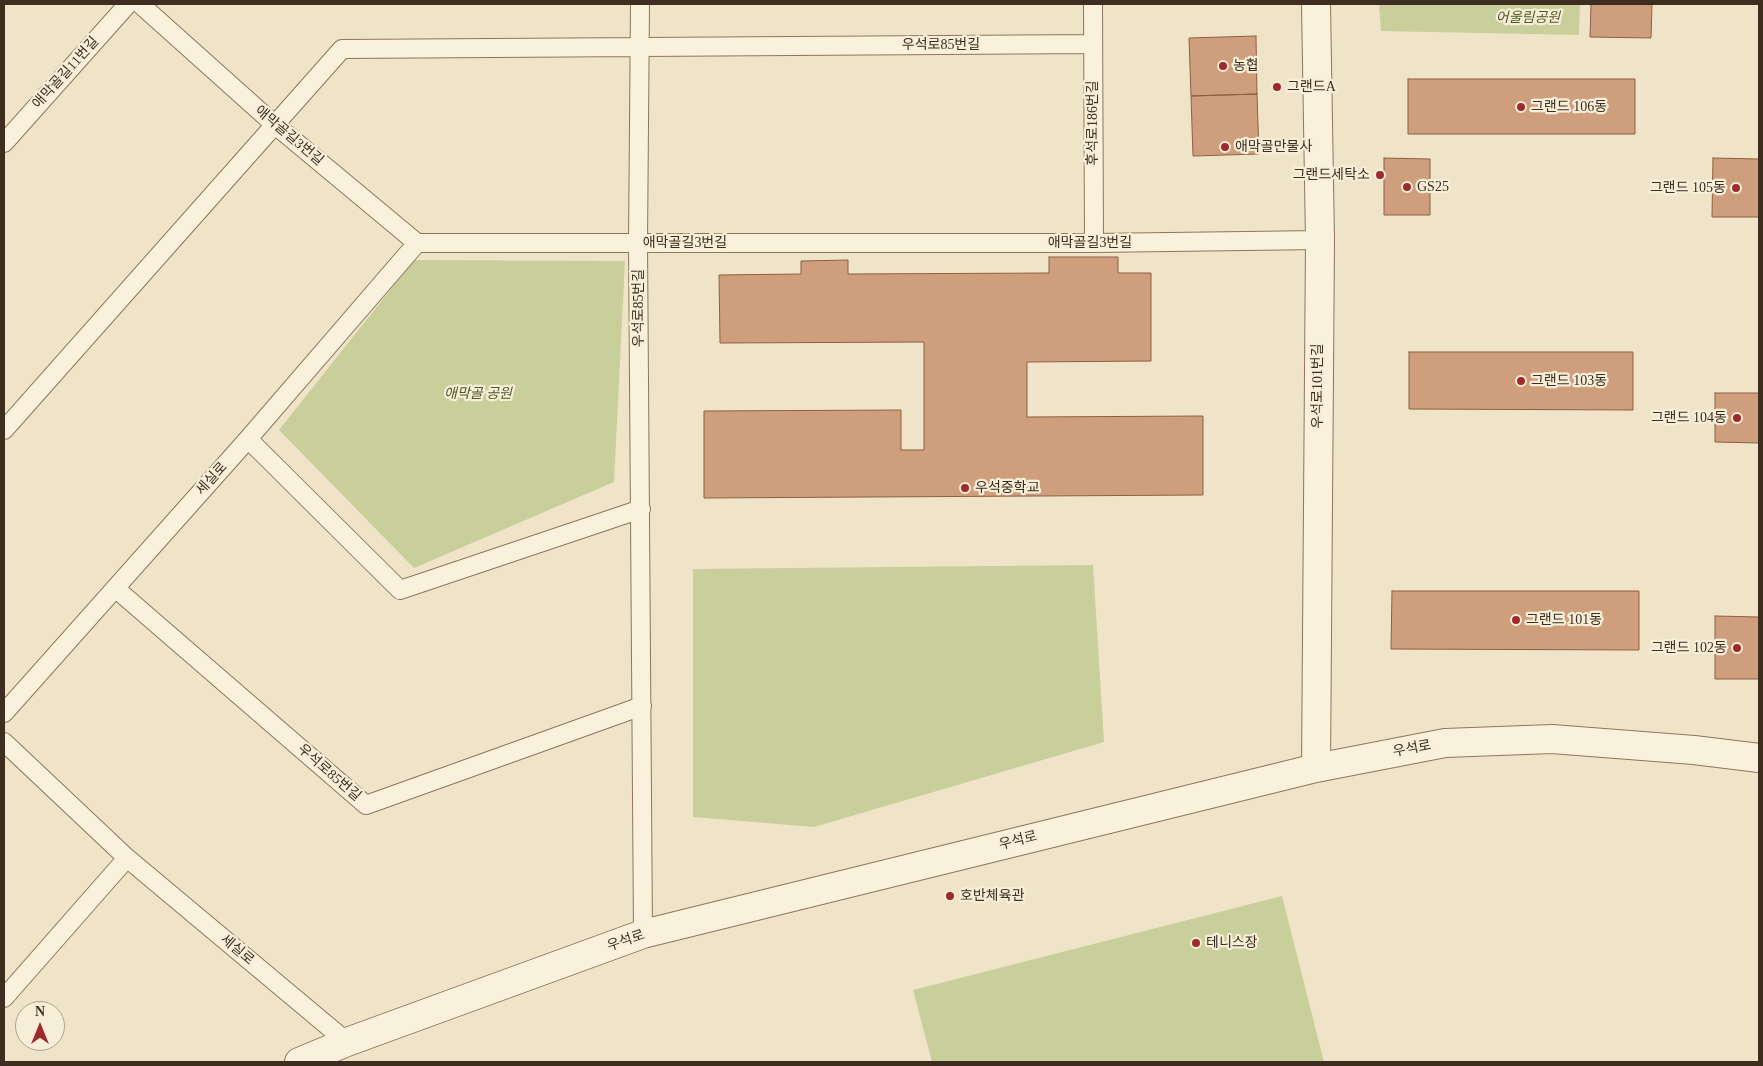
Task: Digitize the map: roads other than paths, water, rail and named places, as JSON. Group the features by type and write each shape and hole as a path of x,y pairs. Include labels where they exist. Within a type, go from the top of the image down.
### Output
{"street":[{"name":"우석로101번길","path":"1316,4 1320,240 1316,768"},
{"name":"우석로","path":"299,1062 346,1042 643,934 1316,768 1445,743 1552,739 1694,750 1759,758"}],"lane":[{"name":"애막골길11번길","path":"4,143 128,4"},
{"name":"애막골길3번길","path":"140,4 274,124 417,244 1094,243 1320,240"},
{"name":"우석로85번길","path":"640,4 638,243 643,934"},
{"name":"후석로186번길","path":"1093,4 1094,243"},
{"name":"우석로85번길","path":"274,124 342,49 1093,44"},
{"path":"4,430 274,124"},
{"name":"세실로","path":"4,713 248,439 417,244"},
{"path":"248,439 400,590 641,509"},
{"name":"우석로85번길","path":"115,588 366,804 642,706"},
{"name":"세실로","path":"4,742 127,858 346,1042"},
{"path":"4,998 127,858"}],"place":[{"name":"농협","path":"1223,66"},
{"name":"그랜드A","path":"1277,87"},
{"name":"그랜드 106동","path":"1521,107"},
{"name":"애막골만물사","path":"1225,147"},
{"name":"그랜드세탁소","path":"1380,175"},
{"name":"GS25","path":"1407,187"},
{"name":"그랜드 105동","path":"1736,188"},
{"name":"그랜드 103동","path":"1521,381"},
{"name":"그랜드 104동","path":"1737,418"},
{"name":"우석중학교","path":"965,488"},
{"name":"그랜드 101동","path":"1516,620"},
{"name":"그랜드 102동","path":"1737,648"},
{"name":"호반체육관","path":"950,896"},
{"name":"테니스장","path":"1196,943"}],"park label":[{"name":"어울림공원","path":"1528,18"},
{"name":"애막골 공원","path":"478,394"}]}
